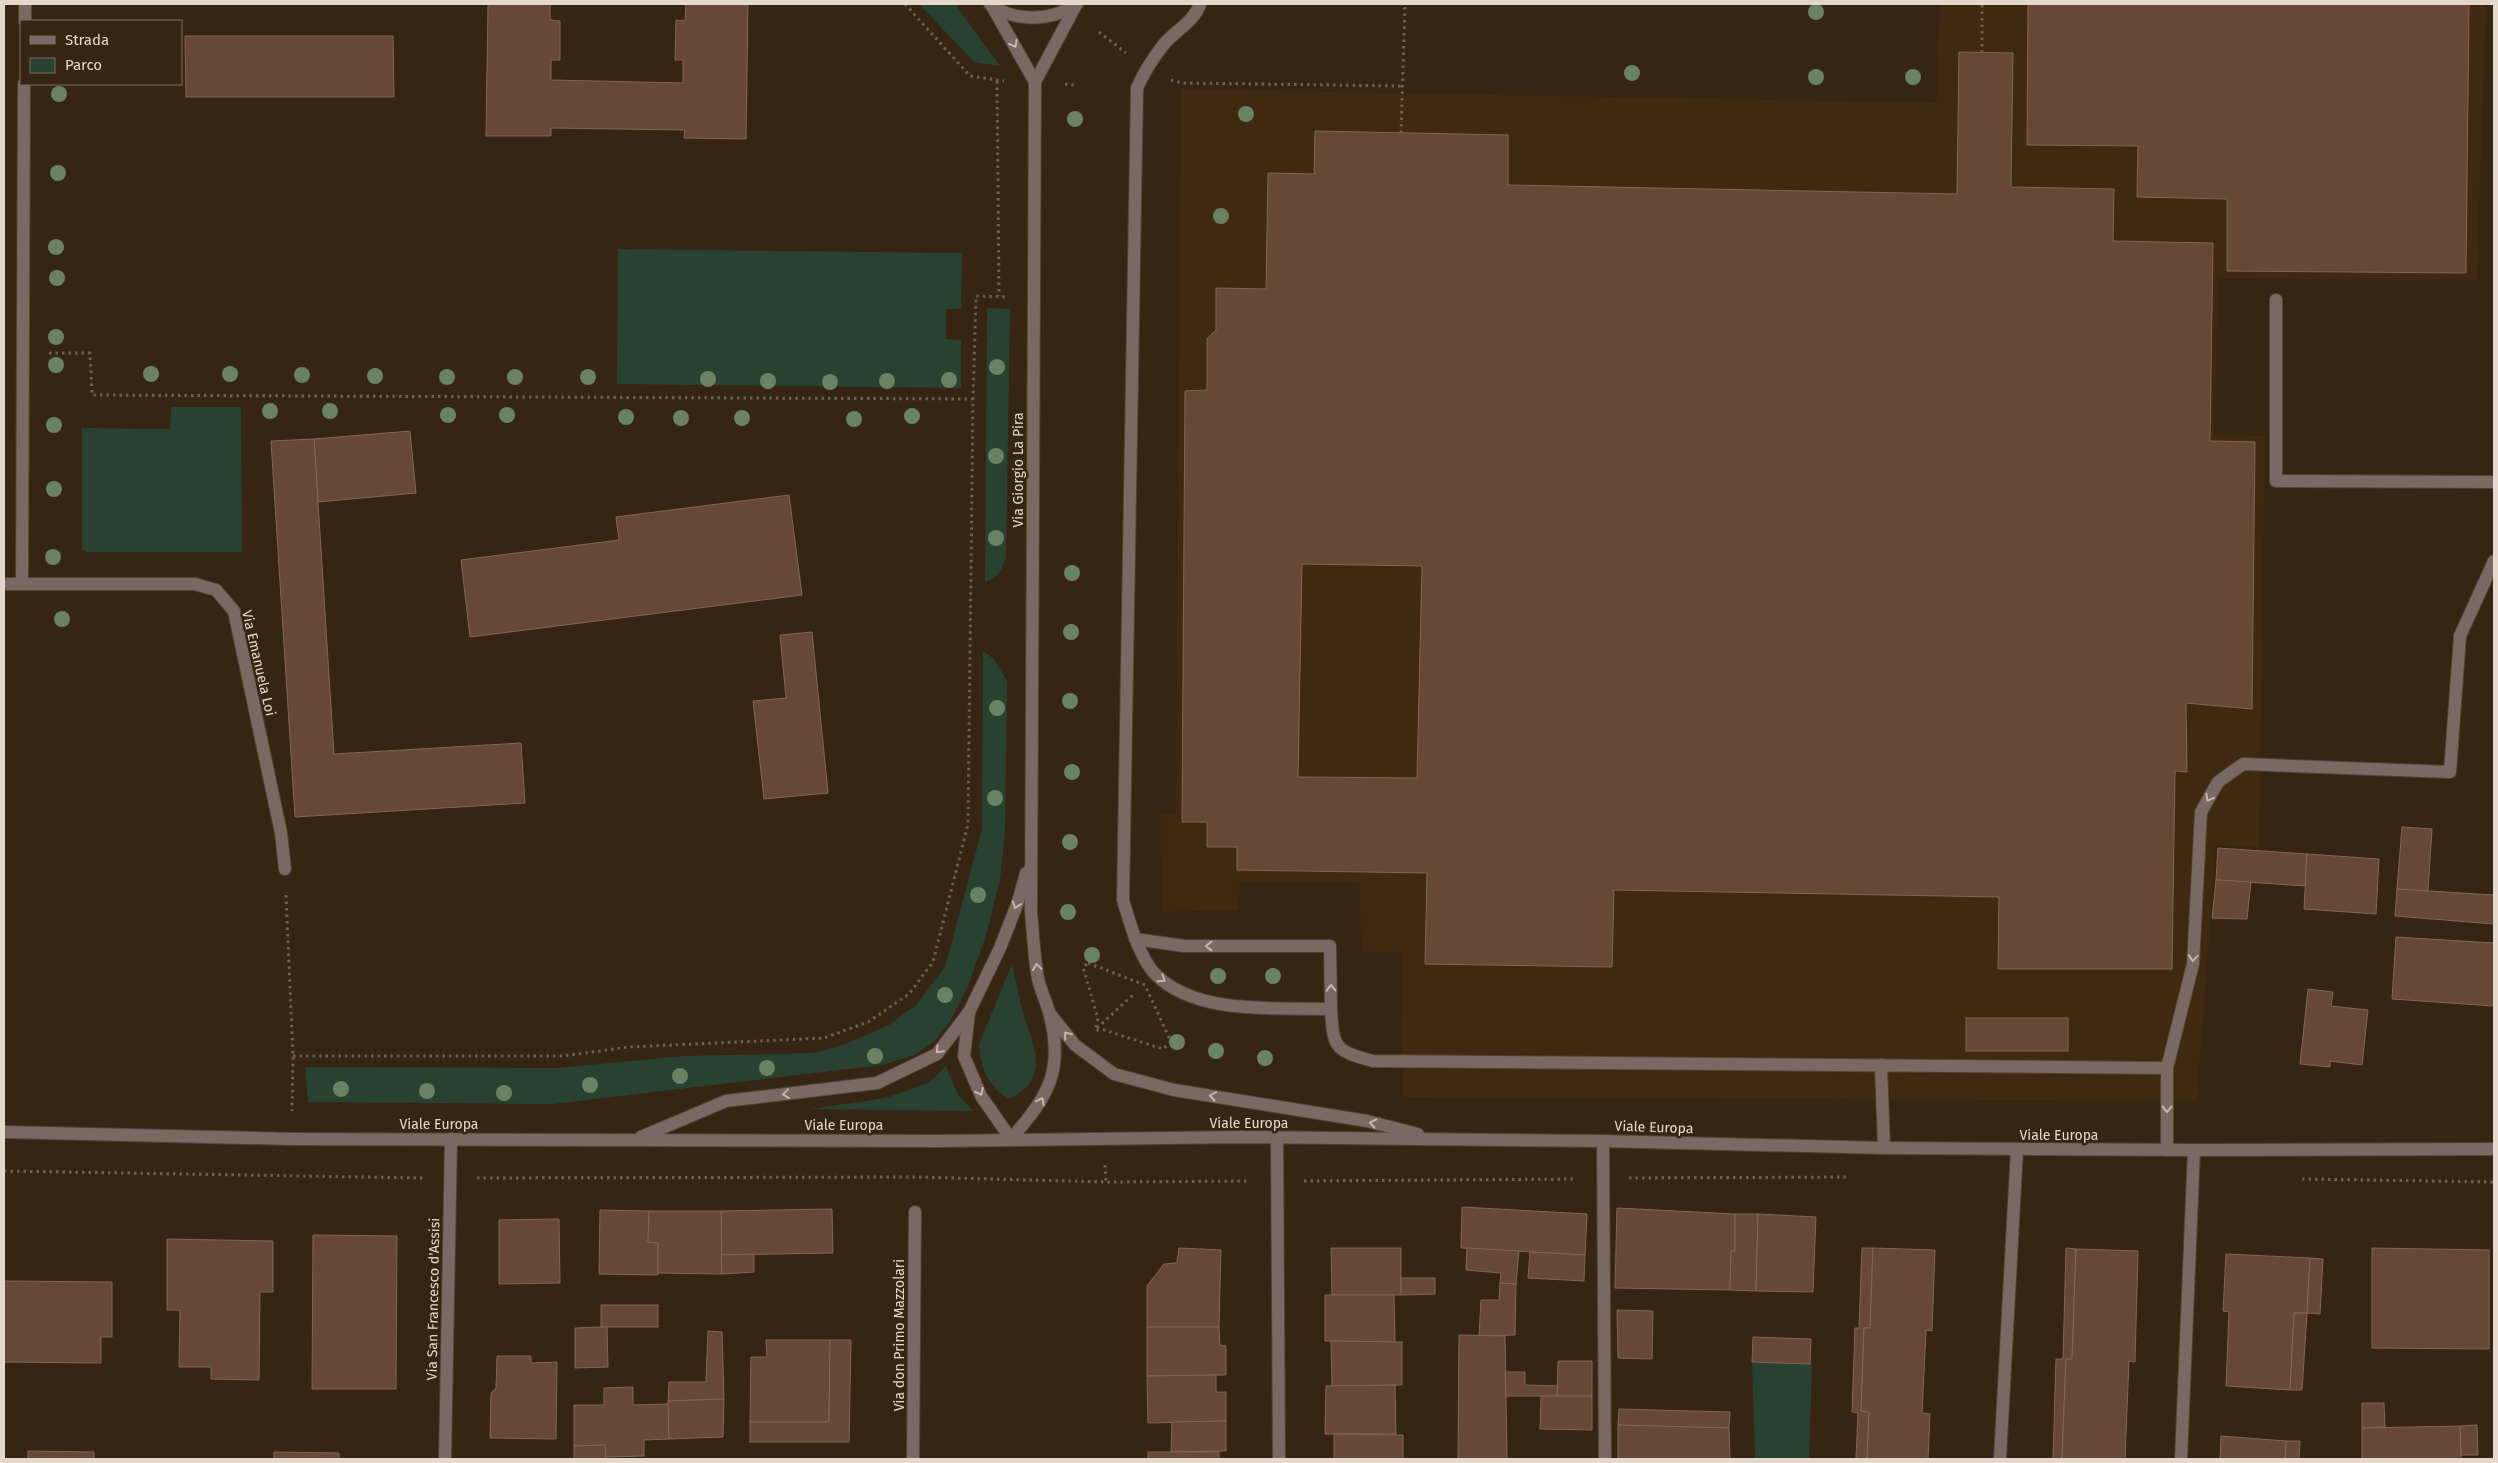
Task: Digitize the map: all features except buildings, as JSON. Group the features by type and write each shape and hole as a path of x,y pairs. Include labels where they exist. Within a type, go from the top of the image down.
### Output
{"street":[{"path":"25,4 25,20"},
{"path":"991,5 1012,15 1034,18 1056,14 1077,4"},
{"name":"Via Giorgio La Pira","path":"1030,858 1035,82 1077,4"},
{"path":"1200,4 1197,14 1165,44 1146,69 1137,88 1123,900 1135,939 1155,973 1187,996 1217,1005 1331,1009"},
{"name":"Via Giorgio La Pira","path":"991,5 1035,82"},
{"path":"22,584 24,85"},
{"path":"2276,300 2276,481 2494,482"},
{"path":"2167,1150 2167,1068 2193,964 2201,812 2218,782 2243,764 2450,772 2460,636 2494,561"},
{"name":"Via Emanuela Loi","path":"4,584 195,584 216,590 234,611 281,833 285,869"},
{"path":"635,1139 726,1101 877,1083 937,1054 969,1012 1000,948 1018,902 1030,858"},
{"path":"969,1012 964,1056 981,1096 1011,1140 1038,1109 1051,1083 1056,1056 1050,1014 1038,979 1031,911 1030,858"},
{"path":"1135,939 1184,946 1330,946 1333,1039 1346,1054 1373,1061 2167,1068"},
{"path":"1050,1014 1076,1045 1114,1074 1174,1090 1367,1121 1438,1139"},
{"path":"1881,1066 1884,1148"},
{"name":"Viale Europa","path":"4,1132 292,1139 1011,1140 1278,1138 1603,1141 1884,1148 2167,1150 2494,1149"},
{"path":"1278,1138 1279,1459"},
{"name":"Via San Francesco d'Assisi","path":"445,1459 450,1139"},
{"path":"1603,1141 1605,1459"},
{"path":"2000,1459 2017,1149"},
{"path":"2181,1459 2194,1150"},
{"name":"Via don Primo Mazzolari","path":"913,1459 915,1212"}],"path":[{"path":"905,4 970,76 997,81 1035,82"},
{"path":"1401,133 1405,4"},
{"path":"1982,4 1982,53"},
{"path":"1098,32 1146,69 1161,78 1182,83 1403,86"},
{"path":"997,81 998,296"},
{"path":"293,1056 563,1056 629,1047 824,1038 868,1022 909,994 933,962 968,824 976,296 1034,297"},
{"path":"23,353 90,354 92,395 973,399"},
{"path":"285,869 293,1056 292,1139"},
{"path":"1088,963 1144,985 1171,1042 1163,1049 1104,1030 1095,1030 1098,1020 1082,967 1088,963"},
{"path":"1095,1030 1144,985"}],"shaded area":[{"path":"1940,4 2486,4 2477,280 2218,279 2214,435 2265,436 2259,847 2216,845 2197,1101 1403,1097 1401,952 1361,952 1359,882 1240,882 1239,910 1161,912 1160,814 1176,814 1181,89 1936,103"}],"green space":[{"path":"919,4 955,4 1000,66 974,62"},
{"path":"618,249 962,253 961,309 946,309 946,339 961,340 961,388 617,384"},
{"path":"987,308 1010,309 1006,558 999,573 993,579 985,582"},
{"path":"171,407 241,407 242,552 87,552 82,550 82,428 170,429"},
{"path":"983,651 994,659 1007,681 1005,833 1000,879 987,933 969,983 950,1022 935,1041 914,1055 882,1065 553,1104 308,1102 305,1067 557,1068 683,1056 814,1053 843,1045 889,1025 916,1005 945,967 982,829"},
{"path":"1012,964 1023,1013 1035,1050 1036,1061 1031,1081 1023,1090 1010,1099 996,1089 987,1076 981,1061 979,1044"},
{"path":"946,1066 958,1095 974,1111 810,1109 886,1098 928,1083"},
{"path":"1752,1362 1812,1364 1809,1459 1755,1459"}]}
